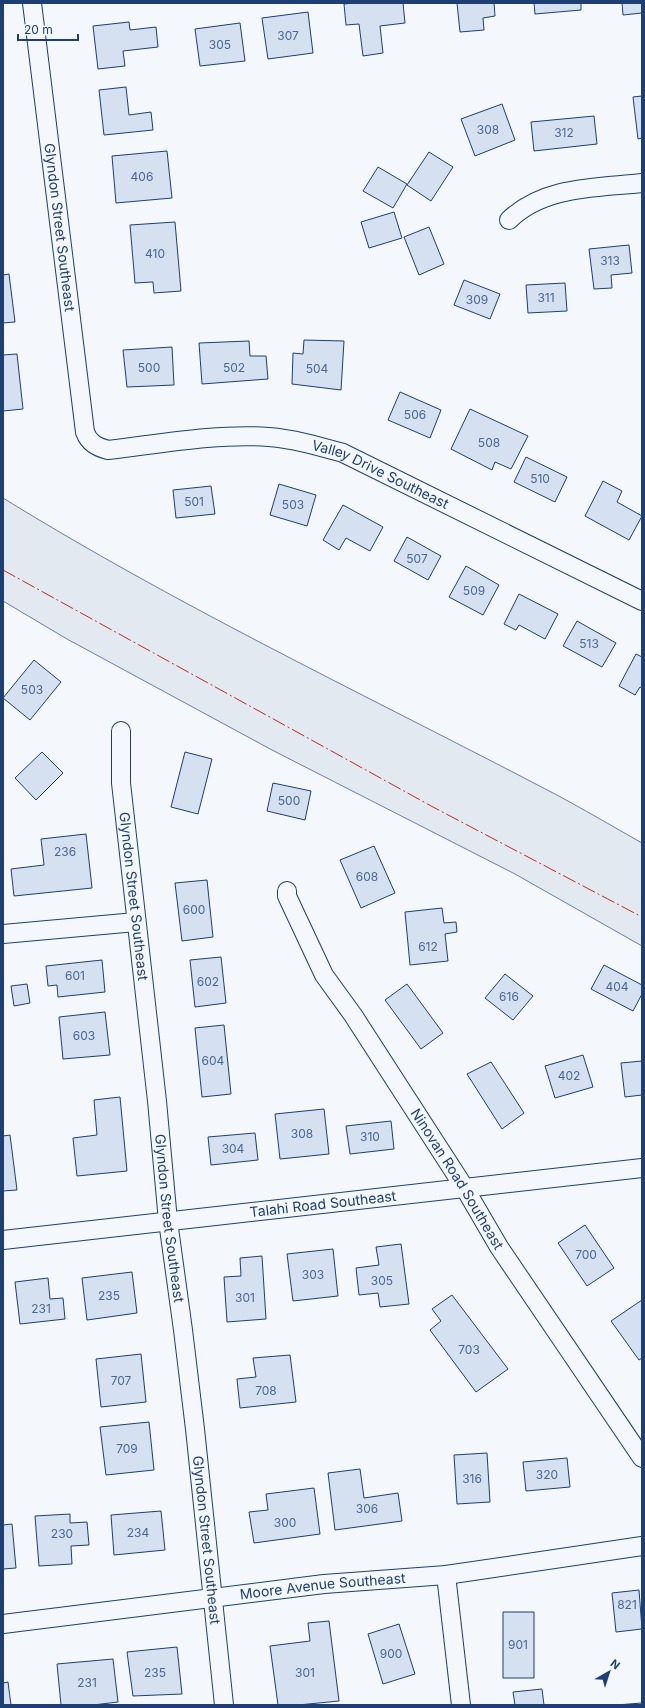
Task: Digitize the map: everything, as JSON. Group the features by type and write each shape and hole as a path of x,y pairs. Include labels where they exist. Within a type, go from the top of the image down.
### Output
{"street":[{"name":"Glyndon Street Southeast","path":"32,3 85,432 87,437 97,447"},
{"path":"509,220 533,202 554,194 642,183"},
{"name":"Valley Drive Southeast","path":"97,447 108,450 246,436 270,437 305,442 343,453 642,602"},
{"name":"Glyndon Street Southeast","path":"121,731 121,783 157,1101 168,1221 188,1368 224,1705"},
{"name":"Ninovan Road Southeast","path":"287,891 287,896 324,975 353,1015 464,1187 499,1247 642,1458"},
{"path":"3,934 136,922"},
{"name":"Talahi Road Southeast","path":"3,1240 642,1168"},
{"name":"Moore Avenue Southeast","path":"3,1624 324,1584 446,1574 642,1546"},
{"path":"446,1574 461,1705"}],"shaded area":[{"path":"3,498 132,574 330,679 544,788 642,843 642,946 515,874 272,750 67,639 3,601"}],"building":[{"path":"403,3 405,23 380,26 383,53 363,56 359,24 346,25 344,4"},
{"path":"457,3 494,3 495,16 483,18 484,30 460,32"},
{"path":"534,3 581,3 581,10 535,14"},
{"path":"622,3 642,3 642,13 623,15"},
{"path":"308,12 313,53 268,59 262,18"},
{"path":"129,22 130,30 156,27 158,47 123,51 125,66 98,69 93,26"},
{"path":"240,23 245,61 200,66 195,29"},
{"path":"126,87 129,115 151,112 153,130 104,135 99,90"},
{"path":"642,96 642,138 638,139 633,97"},
{"path":"502,104 515,140 475,156 461,119"},
{"path":"594,116 597,144 534,151 531,122"},
{"path":"167,151 172,198 116,203 112,156"},
{"path":"429,152 453,167 431,201 407,185"},
{"path":"378,167 407,184 393,208 363,191"},
{"path":"394,212 402,238 369,248 361,222"},
{"path":"175,222 181,291 154,293 153,282 135,283 130,225"},
{"path":"429,227 444,264 419,275 404,237"},
{"path":"629,245 632,273 611,275 612,288 594,289 589,249"},
{"path":"9,274 15,322 3,323 3,275"},
{"path":"464,280 500,294 490,319 454,305"},
{"path":"565,283 567,311 528,313 526,285"},
{"path":"304,340 344,341 341,390 292,384 293,353 303,354"},
{"path":"249,341 250,356 266,356 268,379 202,384 199,343"},
{"path":"172,347 174,385 127,387 123,350"},
{"path":"17,354 23,409 3,411 3,355"},
{"path":"400,392 441,410 430,438 388,420"},
{"path":"470,409 528,436 511,469 495,462 492,470 451,449"},
{"path":"526,457 567,477 555,502 514,482"},
{"path":"603,481 622,491 617,502 642,516 629,540 585,516"},
{"path":"279,484 316,495 307,526 270,515"},
{"path":"211,486 215,514 176,518 173,490"},
{"path":"343,505 383,527 370,551 346,538 339,550 323,540"},
{"path":"407,537 441,556 428,580 394,561"},
{"path":"466,566 499,585 483,615 449,597"},
{"path":"519,594 558,614 545,639 519,625 516,630 504,624"},
{"path":"577,621 616,643 602,667 563,646"},
{"path":"636,654 642,657 642,688 640,687 635,695 619,686"},
{"path":"34,660 61,682 30,720 3,698"},
{"path":"42,752 63,773 36,800 15,778"},
{"path":"185,752 212,759 198,814 171,807"},
{"path":"273,783 311,791 305,820 267,811"},
{"path":"86,834 92,888 14,896 11,869 44,865 41,839"},
{"path":"374,846 395,893 361,908 340,860"},
{"path":"207,880 213,937 182,941 175,883"},
{"path":"442,908 444,923 456,922 457,932 445,934 448,961 410,965 405,912"},
{"path":"221,957 226,1003 195,1007 190,960"},
{"path":"102,960 105,992 58,997 57,985 48,986 46,966"},
{"path":"604,965 642,985 642,994 633,1011 591,989"},
{"path":"505,974 533,996 513,1020 485,998"},
{"path":"27,984 30,1003 14,1006 11,986"},
{"path":"407,984 443,1033 421,1049 385,1000"},
{"path":"105,1012 110,1055 63,1059 59,1017"},
{"path":"224,1025 231,1094 202,1097 195,1028"},
{"path":"583,1055 593,1087 555,1098 545,1066"},
{"path":"642,1061 642,1095 625,1097 621,1063"},
{"path":"491,1062 524,1113 502,1129 467,1074"},
{"path":"120,1097 127,1171 77,1176 73,1138 97,1135 94,1100"},
{"path":"324,1109 329,1154 280,1159 275,1114"},
{"path":"391,1121 394,1149 350,1154 346,1126"},
{"path":"255,1133 258,1160 211,1165 208,1137"},
{"path":"10,1135 17,1190 3,1191 3,1136"},
{"path":"585,1225 614,1268 587,1286 558,1243"},
{"path":"401,1244 409,1304 380,1307 378,1293 359,1295 356,1268 379,1265 376,1247"},
{"path":"333,1249 338,1296 293,1301 287,1254"},
{"path":"262,1256 266,1319 227,1322 224,1277 241,1276 240,1258"},
{"path":"132,1272 137,1313 87,1320 82,1278"},
{"path":"48,1278 50,1299 63,1298 65,1319 20,1324 15,1282"},
{"path":"452,1295 508,1369 476,1392 430,1330 441,1321 432,1309"},
{"path":"642,1300 642,1358 639,1360 611,1321"},
{"path":"141,1354 146,1402 101,1407 96,1359"},
{"path":"290,1355 296,1402 240,1408 237,1379 256,1377 253,1358"},
{"path":"149,1422 154,1470 106,1475 100,1427"},
{"path":"487,1453 490,1502 457,1504 454,1455"},
{"path":"567,1458 570,1487 526,1491 523,1462"},
{"path":"360,1469 364,1498 398,1493 402,1521 335,1530 328,1473"},
{"path":"314,1488 320,1534 254,1543 249,1512 268,1510 266,1494"},
{"path":"161,1511 165,1550 114,1555 111,1515"},
{"path":"70,1514 70,1523 87,1522 89,1545 71,1546 72,1564 39,1566 35,1516"},
{"path":"12,1524 16,1568 3,1569 3,1525"},
{"path":"639,1590 642,1629 616,1632 612,1593"},
{"path":"503,1612 534,1612 534,1678 503,1678"},
{"path":"329,1621 339,1701 298,1705 278,1705 270,1646 310,1641 308,1623"},
{"path":"399,1624 415,1674 383,1684 368,1634"},
{"path":"177,1647 182,1694 133,1696 127,1652"},
{"path":"113,1659 118,1702 93,1705 61,1705 57,1664"},
{"path":"8,1682 11,1705 3,1705 3,1683"},
{"path":"542,1689 544,1705 515,1705 513,1692"},
{"path":"642,1703 642,1705 616,1705"}],"power":[{"path":"3,570 433,807 642,917"}]}
